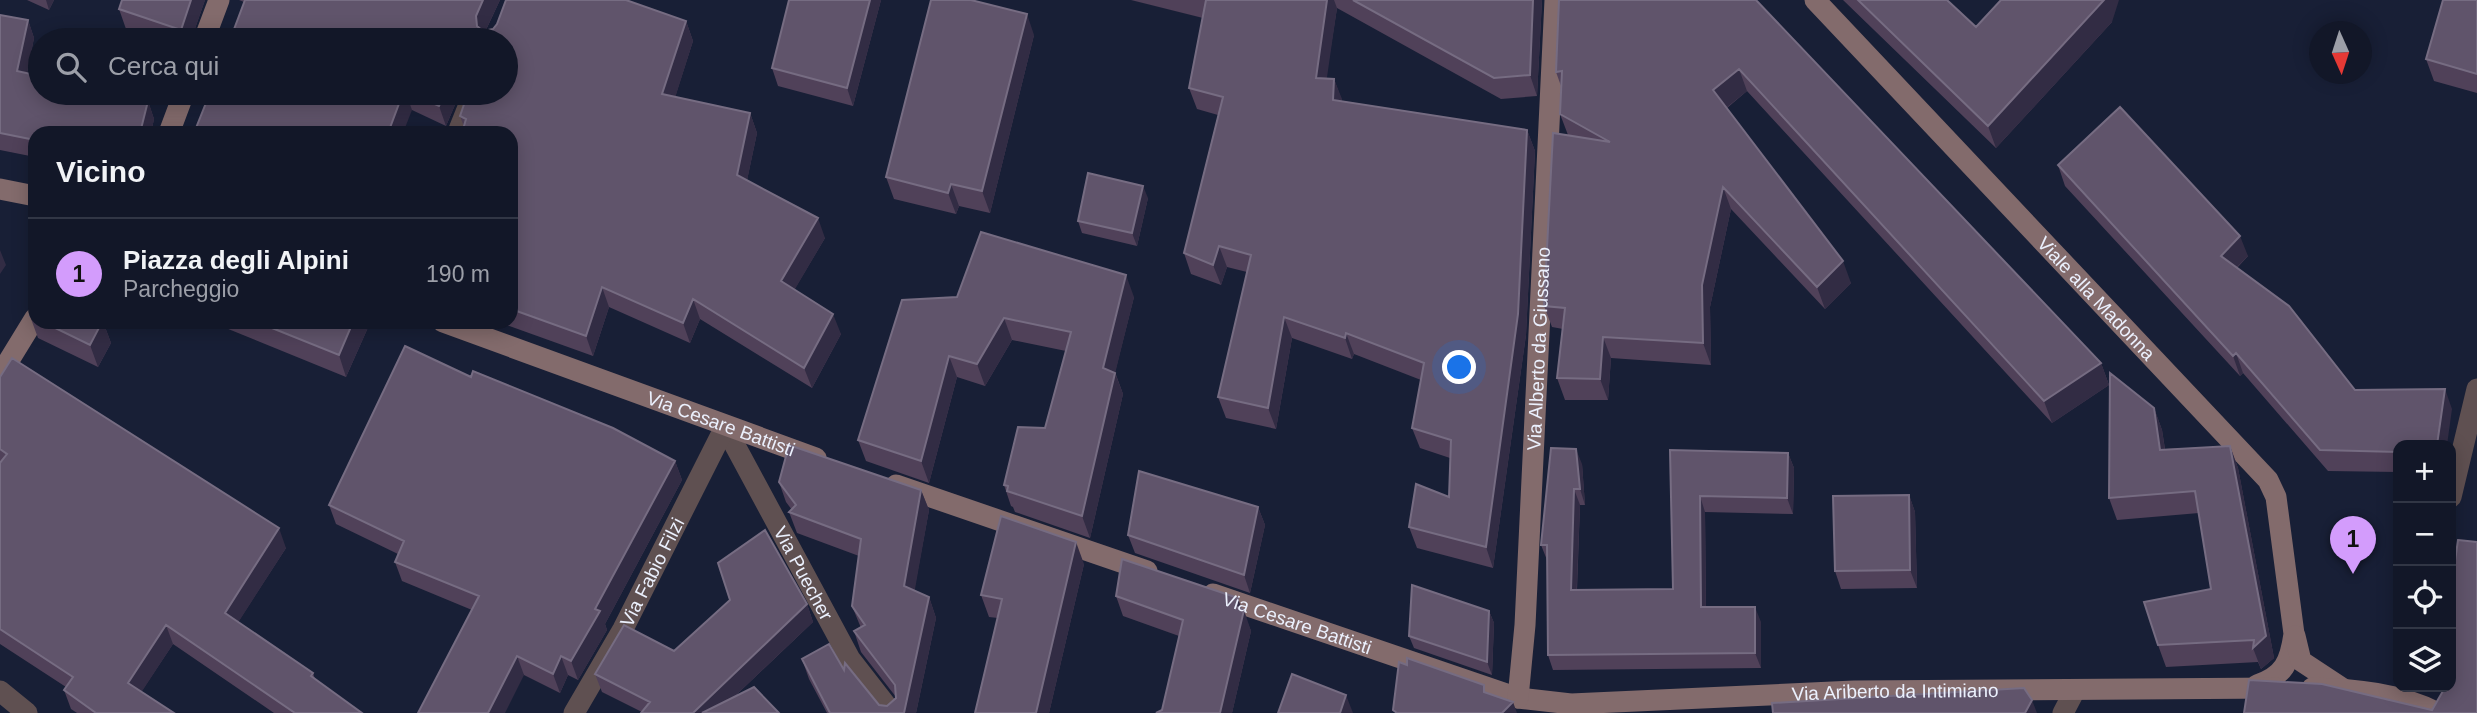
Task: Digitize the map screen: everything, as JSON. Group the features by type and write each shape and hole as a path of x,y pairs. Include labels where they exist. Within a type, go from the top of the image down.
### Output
{"street":[{"path":"208,28 219,0"},
{"name":"Via Alberto da Giussano","path":"1518,698 1525,625 1555,0"},
{"name":"Viale alla Madonna","path":"1815,0 2269,480 2276,497 2294,634 2301,660 2342,688"},
{"path":"172,126 180,105"},
{"path":"0,189 28,195"},
{"path":"0,375 28,329"},
{"name":"Via Cesare Battisti","path":"462,329 831,463"},
{"path":"2456,476 2477,389"},
{"name":"Via Fabio Filzi","path":"574,713 623,629 725,426"},
{"name":"Via Puecher","path":"725,426 850,659 892,713"},
{"path":"870,476 1161,576"},
{"name":"Via Cesare Battisti","path":"1188,585 1518,698"},
{"name":"Viale alla Madonna","path":"2247,688 2271,680 2283,671 2291,655 2294,634"},
{"name":"Via Ariberto da Intimiano","path":"1518,698 1567,709 1854,691 2342,688 2424,706 2438,713"},
{"path":"2063,713 2075,690"},
{"path":"0,691 27,713"}],"lane":[{"path":"459,126 466,105"}],"building":[{"path":"122,0 191,0 182,28 119,9"},
{"path":"245,0 483,0 476,16 479,28 234,28"},
{"path":"506,0 626,0 686,21 662,94 750,113 737,175 818,218 781,281 833,314 804,368 693,299 683,323 602,287 586,336 518,312 518,126 464,126 466,119 460,116 464,105 518,105 518,28 494,28"},
{"path":"789,0 870,0 847,88 772,68"},
{"path":"931,0 971,0 1027,14 982,191 951,184 948,193 886,177"},
{"path":"1206,0 1327,0 1316,78 1334,79 1333,100 1527,130 1518,314 1486,547 1409,527 1416,484 1449,497 1451,440 1412,428 1424,363 1346,333 1345,338 1284,317 1268,408 1218,397 1251,255 1219,246 1213,265 1184,253 1223,97 1189,88"},
{"path":"1353,0 1533,0 1530,75 1494,78"},
{"path":"1559,0 1756,0 2101,363 2044,401 1739,69 1713,90 1843,261 1817,287 1723,187 1702,285 1703,343 1603,337 1600,379 1557,378 1565,308 1544,306 1553,133 1610,142 1560,114 1562,71 1556,72"},
{"path":"1858,0 1947,0 1976,27 2001,0 2104,0 1988,126"},
{"path":"2443,0 2477,0 2477,74 2426,59"},
{"path":"0,15 28,20 17,71 28,73 28,105 147,105 142,126 28,126 28,139 0,133"},
{"path":"205,105 398,105 391,126 197,126"},
{"path":"2120,107 2240,236 2221,256 2289,306 2355,390 2445,389 2438,440 2393,440 2393,452 2320,450 2236,353 2233,356 2058,165"},
{"path":"1088,173 1143,186 1132,233 1078,221"},
{"path":"981,232 1126,275 1103,368 1115,373 1082,516 1007,491 1008,486 1004,485 1018,427 1045,428 1071,332 1004,318 977,364 949,356 921,461 858,440 902,300 957,297"},
{"path":"57,329 98,329 90,345"},
{"path":"274,329 350,329 339,355"},
{"path":"405,346 471,377 473,371 613,428 675,461 595,609 600,611 571,661 561,656 553,674 517,656 488,713 418,713 479,596 395,562 404,541 329,505"},
{"path":"12,358 279,528 225,613 313,673 311,676 362,713 295,713 166,625 128,683 174,713 96,713 64,690 73,677 0,629 0,463 7,454 0,449 0,377"},
{"path":"2110,373 2154,408 2160,450 2230,446 2266,636 2253,648 2254,640 2158,645 2144,602 2211,589 2195,491 2109,498"},
{"path":"789,445 921,490 904,586 929,597 904,713 830,713 802,659 829,644 844,670 845,663 879,705 887,706 896,698 895,685 854,631 865,625 852,606 861,539 789,512 796,505 779,482"},
{"path":"1551,448 1576,449 1580,489 1574,489 1571,590 1673,589 1670,450 1788,453 1787,498 1700,496 1701,607 1755,607 1755,653 1548,655 1547,545 1541,545"},
{"path":"1139,471 1258,507 1244,575 1128,535"},
{"path":"1909,495 1910,570 1835,571 1833,496"},
{"path":"1001,516 1076,542 1036,713 975,713 1002,599 981,595"},
{"path":"765,530 807,604 693,713 641,713 650,702 595,674 624,625 674,651 730,600 718,563"},
{"path":"2458,540 2477,542 2477,713 2244,713 2249,680 2322,684 2432,710 2442,692 2456,692"},
{"path":"1122,559 1238,598 1236,607 1244,610 1220,713 1156,713 1162,710 1183,620 1116,596"},
{"path":"1412,585 1489,611 1487,662 1409,636"},
{"path":"1407,658 1484,685 1484,692 1513,702 1502,713 1397,713 1393,710 1399,662 1407,665"},
{"path":"1292,674 1346,695 1340,713 1278,713"},
{"path":"754,687 779,713 702,713"},
{"path":"2024,688 2032,700 2025,713 1773,713 1772,703"}],"place":[{"name":"Piazza degli Alpini","path":"2353,574"}]}
